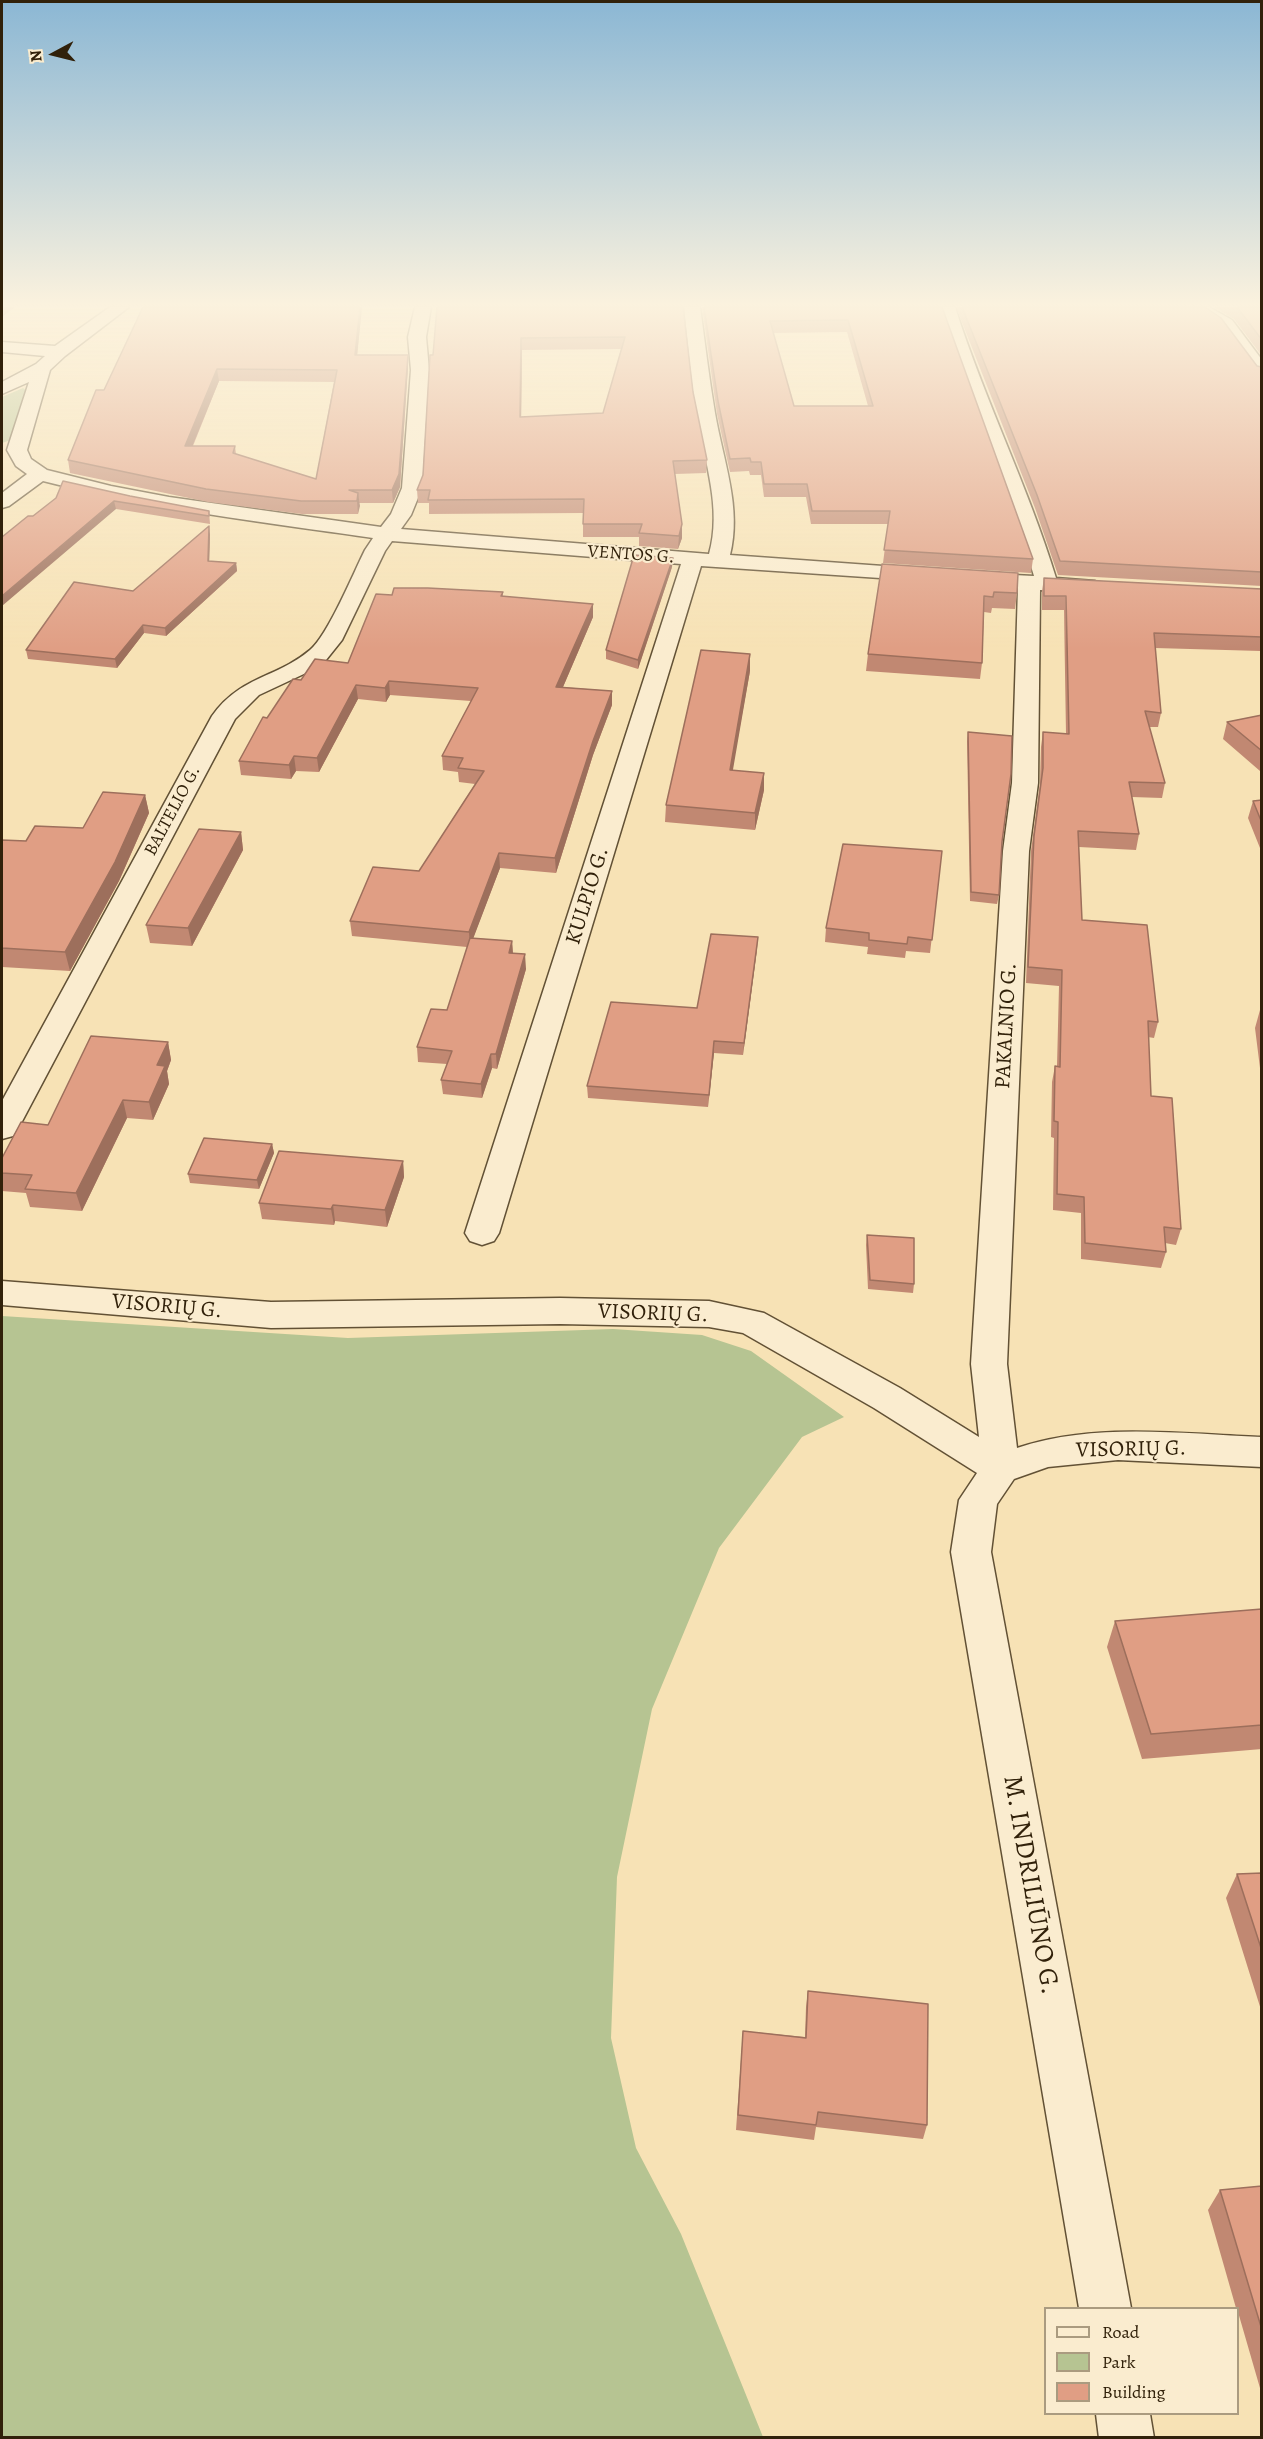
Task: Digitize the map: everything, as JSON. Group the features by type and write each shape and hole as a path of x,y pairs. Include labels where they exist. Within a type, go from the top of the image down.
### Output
{"street":[{"name":"VENTOS G.","path":"21,421 9,451 40,474 110,492 170,503 386,534 538,548 1102,587"},
{"name":"BALTELIO G.","path":"2,1129 224,716 251,690 298,668 318,655 331,640 375,550 401,514 412,488 417,421"},
{"name":"KULPIO G.","path":"482,1233 706,560 724,535 723,501 707,421"},
{"name":"PAKALNIO G.","path":"988,421 1031,530 1038,583 1025,783 1016,851 990,1364 1001,1469"},
{"path":"2,502 40,474"},
{"name":"VISORIŲ G.","path":"2,1293 271,1315 560,1311 709,1314 752,1322 887,1398 1001,1469 1047,1453 1118,1446 1262,1452"},
{"name":"M. INDRILIŪNO G.","path":"1001,1469 978,1500 970,1552 1105,2307"},
{"path":"1123,2415 1127,2438"}],"green space":[{"path":"2,421 17,421 11,440 2,443"},
{"path":"2,1316 348,1338 613,1329 702,1335 751,1351 844,1417 802,1437 719,1548 652,1709 617,1877 611,2038 636,2148 681,2234 763,2437 2,2437"}],"building":[{"path":"84,421 195,421 185,446 235,446 233,453 316,479 327,421 403,421 399,474 392,490 349,490 358,493 357,501 301,501 206,489 68,460"},
{"path":"426,421 699,421 707,460 673,461 682,524 679,536 639,533 642,524 583,524 584,499 428,500 430,490 417,490 423,475"},
{"path":"722,421 983,421 1033,559 884,550 890,511 812,511 807,484 764,484 761,462 751,462 750,458 730,459"},
{"path":"1007,421 1262,421 1262,572 1060,561"},
{"path":"63,481 209,511 209,516 114,501 2,596 2,537 28,516 33,516 56,498"},
{"path":"209,526 208,561 236,563 165,628 143,625 115,659 26,650 74,582 133,591"},
{"path":"634,555 673,558 638,660 606,650"},
{"path":"882,564 1018,573 1017,593 994,592 993,597 984,596 982,663 868,654"},
{"path":"1044,578 1262,589 1262,637 1154,633 1161,713 1145,711 1165,783 1129,782 1139,834 1078,831 1082,920 1147,925 1158,1022 1148,1021 1151,1096 1172,1098 1181,1229 1164,1227 1166,1252 1085,1243 1084,1197 1057,1194 1058,1122 1054,1121 1055,1066 1060,1067 1062,970 1028,967 1034,836 1043,768 1043,732 1069,734 1066,596 1044,596"},
{"path":"394,588 503,592 501,596 593,604 556,687 612,691 593,741 555,858 499,853 469,932 350,921 373,867 419,871 484,771 458,768 463,758 442,756 478,688 389,681 385,688 356,685 317,758 294,756 289,765 239,761 263,717 267,718 293,679 301,680 315,659 348,663 376,594 392,595"},
{"path":"701,650 750,654 730,770 764,773 755,813 666,805"},
{"path":"1262,715 1262,751 1227,722"},
{"path":"968,732 1012,736 1011,774 1002,842 999,895 971,892"},
{"path":"103,792 145,795 115,862 65,952 2,948 2,840 26,841 35,826 83,828"},
{"path":"1262,800 1262,823 1253,801"},
{"path":"199,829 241,832 188,928 146,925"},
{"path":"843,844 942,851 932,940 908,937 907,944 869,940 869,933 826,928"},
{"path":"711,934 758,937 744,1043 714,1041 709,1095 587,1086 611,1002 697,1008"},
{"path":"470,938 512,941 509,953 525,954 496,1054 491,1054 481,1084 441,1080 452,1051 417,1047 431,1009 447,1010"},
{"path":"91,1036 168,1042 157,1065 165,1066 149,1102 123,1100 76,1193 25,1189 32,1175 2,1173 2,1158 21,1122 48,1125"},
{"path":"204,1138 272,1144 257,1180 188,1174"},
{"path":"279,1151 403,1161 385,1210 333,1205 331,1209 259,1203"},
{"path":"867,1235 914,1238 914,1284 870,1280"},
{"path":"1262,1609 1262,1725 1151,1734 1115,1621"},
{"path":"1262,1873 1262,1951 1237,1874"},
{"path":"808,1991 928,2004 927,2125 818,2112 816,2125 738,2115 743,2031 806,2038"},
{"path":"1262,2186 1262,2330 1220,2190"}]}
